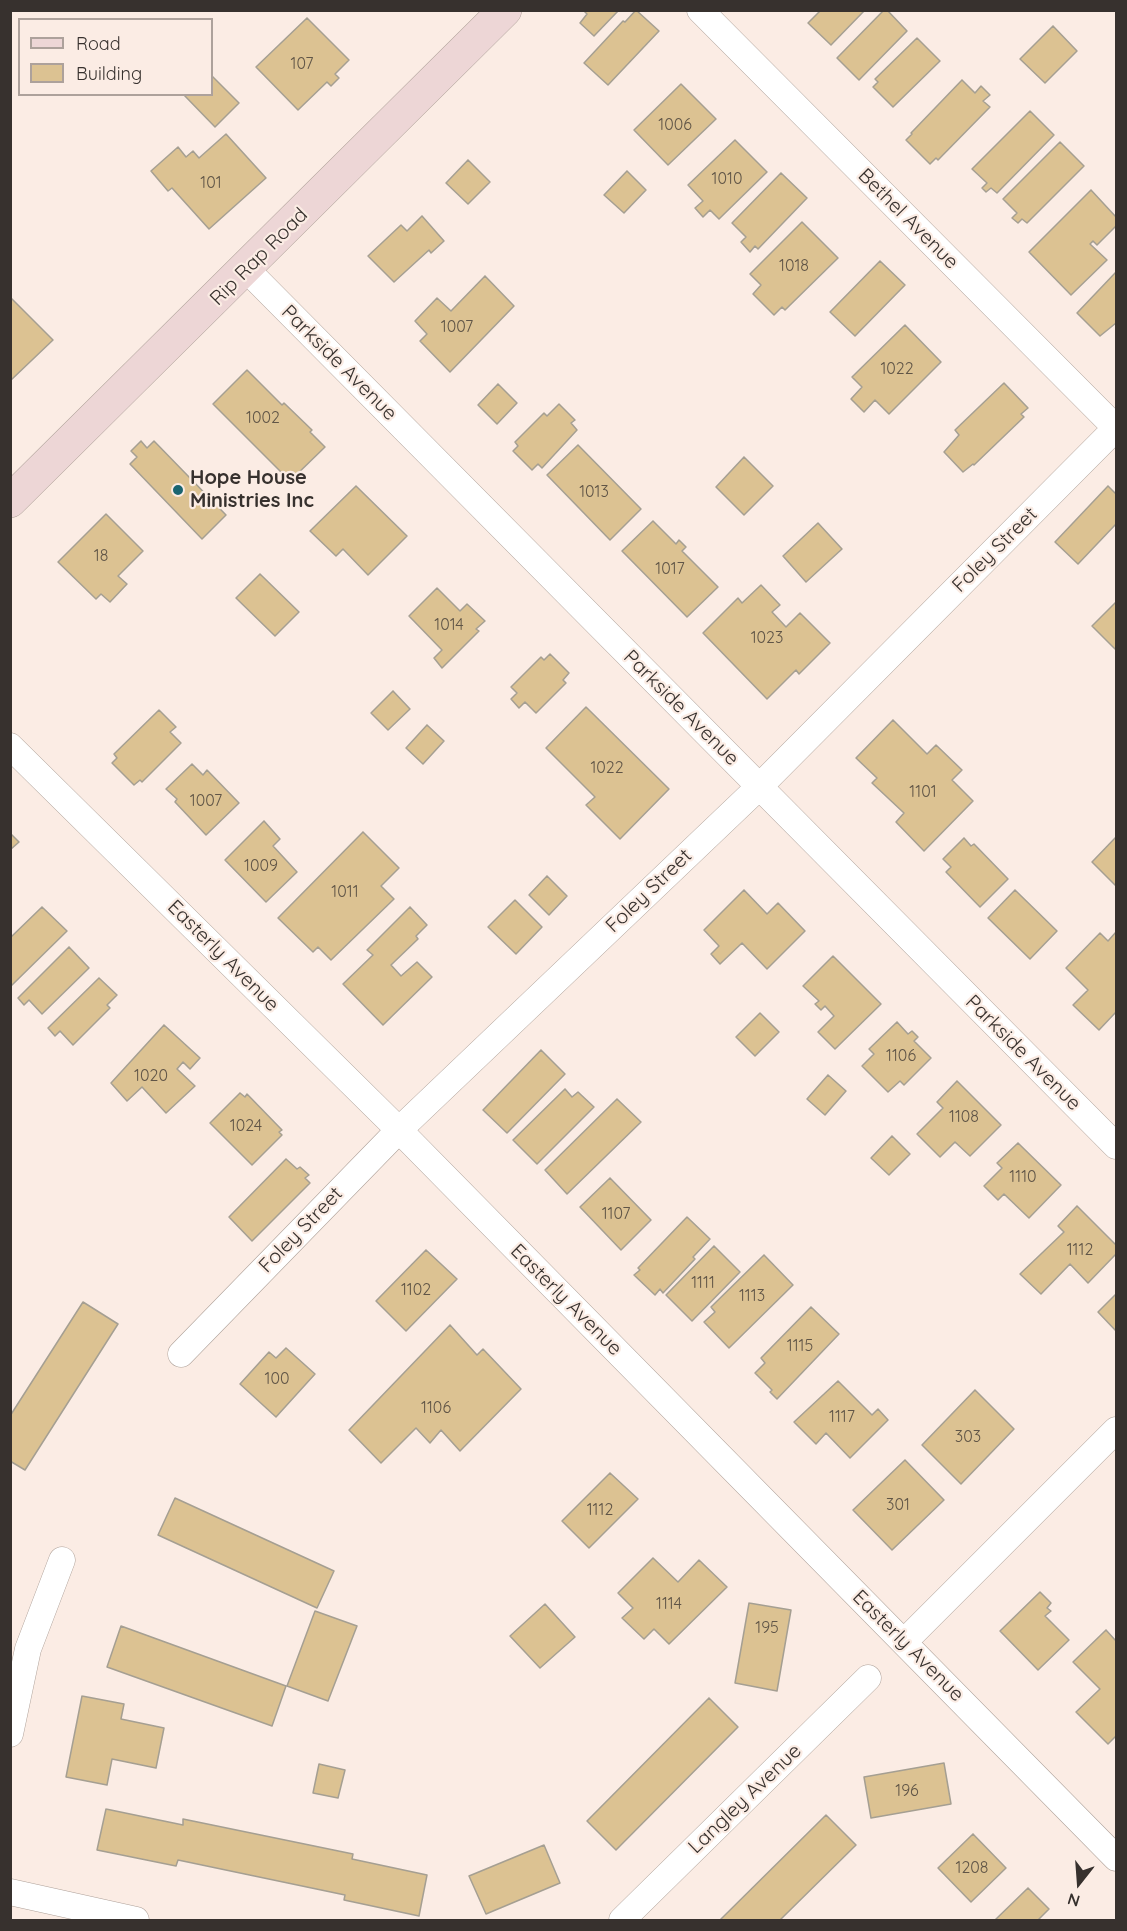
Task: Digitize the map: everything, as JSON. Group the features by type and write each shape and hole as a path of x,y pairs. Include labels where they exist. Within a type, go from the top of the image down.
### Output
{"main road":[{"name":"Rip Rap Road","path":"10,501 506,10"}],"street":[{"name":"Bethel Avenue","path":"700,10 1116,428"},
{"name":"Parkside Avenue","path":"246,269 1116,1146"},
{"name":"Foley Street","path":"181,1354 399,1130 759,787 1116,428"},
{"name":"Easterly Avenue","path":"10,746 399,1130 1116,1858"},
{"path":"904,1642 1116,1430"},
{"path":"10,1734 28,1648 62,1560"},
{"name":"Langley Avenue","path":"622,1920 868,1678"},
{"path":"10,1892 136,1920"}],"building":[{"path":"583,10 619,10 594,36 580,23 587,14"},
{"path":"636,10 659,31 608,85 584,63"},
{"path":"821,10 865,10 831,45 808,23"},
{"path":"884,10 887,10 907,31 859,80 837,58"},
{"path":"307,18 349,60 335,74 339,78 331,86 327,82 298,110 256,67"},
{"path":"1053,26 1077,51 1045,83 1020,59"},
{"path":"917,38 940,61 893,107 873,87 878,82 875,79"},
{"path":"213,77 239,103 215,127 185,96 213,96"},
{"path":"962,80 975,93 981,86 990,95 983,101 990,107 938,160 936,158 930,164 906,140"},
{"path":"681,84 716,119 668,165 634,130"},
{"path":"1030,111 1054,135 997,193 991,188 986,192 982,188 987,183 972,169"},
{"path":"226,134 266,178 209,229 172,188 168,191 151,171 178,147 186,157 193,151 199,158"},
{"path":"735,140 767,172 719,219 710,210 703,217 695,208 703,201 688,185"},
{"path":"1060,142 1084,166 1027,223 1022,219 1018,223 1012,218 1017,213 1003,199"},
{"path":"468,160 490,182 468,204 446,183"},
{"path":"627,171 646,190 624,213 604,195"},
{"path":"781,173 807,198 758,249 755,246 750,252 741,242 746,237 732,223"},
{"path":"1091,190 1116,217 1116,226 1097,245 1093,241 1090,244 1107,260 1071,295 1029,252"},
{"path":"422,216 444,241 431,253 429,250 394,282 368,256 401,225 407,231"},
{"path":"802,222 838,258 785,310 782,307 774,315 753,294 761,285 750,274"},
{"path":"880,261 905,285 855,336 830,312"},
{"path":"1116,272 1116,323 1100,336 1077,313"},
{"path":"485,276 514,306 450,372 420,341 427,334 415,321 437,298 451,311"},
{"path":"10,297 53,340 10,381"},
{"path":"905,325 941,362 889,414 875,400 864,412 851,399 862,387 852,377"},
{"path":"247,370 282,405 284,403 312,430 310,432 325,447 290,481 213,404"},
{"path":"1004,383 1028,408 1021,414 1024,417 974,465 963,472 944,452 959,435 955,430"},
{"path":"498,384 517,403 497,424 478,405"},
{"path":"559,404 575,420 571,423 577,430 542,468 538,464 532,470 513,451 518,446 515,442 544,413 547,416"},
{"name":"Hope House Ministries Inc","path":"141,441 147,448 154,441 226,515 202,539 130,464 137,457 131,451"},
{"path":"578,445 641,509 610,540 547,475"},
{"path":"744,457 773,486 744,515 716,487"},
{"path":"356,486 407,536 368,575 343,549 336,556 310,531"},
{"path":"1108,486 1116,494 1116,524 1078,564 1055,542"},
{"path":"106,514 143,551 118,576 127,584 110,602 101,594 96,599 58,562"},
{"path":"653,521 676,544 679,540 686,547 682,551 718,587 687,617 622,551"},
{"path":"818,523 842,549 806,582 783,556"},
{"path":"260,574 299,612 275,636 236,598"},
{"path":"761,585 780,605 772,612 786,627 800,613 830,643 799,674 796,670 767,699 703,633 738,598 742,603"},
{"path":"437,588 460,611 467,604 485,621 476,629 479,631 442,668 434,658 442,650 409,616"},
{"path":"1116,602 1116,647 1115,649 1092,626"},
{"path":"550,654 569,673 563,680 566,683 536,713 525,702 519,708 511,699 517,693 511,687 541,657 544,660"},
{"path":"393,691 410,709 388,730 371,713"},
{"path":"586,707 669,789 620,839 586,805 595,797 546,748"},
{"path":"159,710 176,727 170,732 181,743 142,782 140,780 134,785 112,763 117,758 114,754"},
{"path":"893,720 927,754 936,745 962,770 952,780 973,801 924,851 896,822 904,813 872,783 877,778 856,758"},
{"path":"427,725 444,741 423,764 406,748"},
{"path":"192,764 203,775 207,770 239,803 206,835 166,789"},
{"path":"264,821 280,839 273,846 297,872 266,902 225,860"},
{"path":"363,832 399,868 381,886 394,899 331,960 318,947 313,952 278,918"},
{"path":"10,833 19,842 10,850"},
{"path":"1116,837 1116,886 1092,862"},
{"path":"964,838 971,846 974,844 1008,879 980,907 946,872 951,867 943,859"},
{"path":"547,876 567,896 549,915 529,895"},
{"path":"744,890 767,914 778,903 805,931 767,969 742,943 720,964 711,954 719,946 704,930"},
{"path":"1015,890 1057,931 1030,959 988,918"},
{"path":"515,900 542,927 516,954 488,927"},
{"path":"42,907 67,931 10,987 10,938"},
{"path":"410,907 427,925 416,936 418,939 391,965 401,976 417,962 432,977 383,1025 343,984 373,955 367,950"},
{"path":"1116,932 1116,1012 1099,1030 1073,1005 1088,990 1066,968 1100,933 1108,941"},
{"path":"69,947 89,968 42,1014 29,1000 24,1005 18,998"},
{"path":"833,956 881,1004 835,1049 818,1032 834,1016 825,1006 821,1010 815,1004 819,1001 803,986"},
{"path":"99,978 117,995 107,1005 110,1008 73,1045 60,1031 55,1036 48,1028"},
{"path":"760,1013 779,1032 755,1056 736,1037"},
{"path":"897,1022 908,1034 912,1031 918,1037 914,1041 931,1058 904,1085 900,1081 888,1092 862,1066 874,1054 869,1049"},
{"path":"164,1025 200,1058 190,1069 183,1062 177,1069 195,1086 166,1113 142,1087 127,1101 111,1083"},
{"path":"541,1050 565,1074 507,1133 483,1110"},
{"path":"828,1075 846,1091 825,1115 807,1099"},
{"path":"957,1081 1001,1125 970,1156 955,1142 940,1157 917,1134 943,1108 937,1102"},
{"path":"565,1089 572,1097 578,1092 594,1107 537,1164 513,1140"},
{"path":"240,1093 245,1097 247,1094 282,1130 279,1132 282,1135 252,1165 210,1123"},
{"path":"617,1099 641,1122 567,1194 545,1170"},
{"path":"892,1136 910,1154 889,1175 871,1158"},
{"path":"1018,1143 1061,1185 1029,1218 1004,1194 998,1200 984,1186 1002,1168 997,1163"},
{"path":"286,1159 297,1169 300,1167 309,1175 305,1178 310,1183 252,1241 229,1217"},
{"path":"610,1178 651,1220 621,1250 580,1207"},
{"path":"1077,1206 1116,1245 1116,1254 1088,1283 1070,1264 1041,1294 1020,1274 1064,1232 1058,1226"},
{"path":"687,1217 710,1239 693,1257 695,1259 663,1293 660,1289 655,1295 634,1275"},
{"path":"714,1246 740,1272 692,1321 666,1295"},
{"path":"426,1250 457,1279 406,1331 376,1301"},
{"path":"764,1255 793,1285 729,1348 704,1322 715,1312 711,1307"},
{"path":"1116,1294 1116,1331 1098,1312"},
{"path":"83,1302 118,1324 25,1470 10,1461 10,1416"},
{"path":"811,1307 839,1334 777,1399 770,1392 772,1390 755,1373 765,1363 761,1358"},
{"path":"450,1325 477,1355 483,1349 521,1389 460,1451 441,1430 430,1443 416,1428 381,1463 349,1430"},
{"path":"286,1348 315,1374 276,1417 240,1384 269,1352 276,1358"},
{"path":"838,1381 872,1415 878,1409 888,1420 850,1458 826,1433 816,1444 794,1422"},
{"path":"975,1390 1014,1429 961,1484 922,1445"},
{"path":"905,1460 944,1500 892,1550 853,1510"},
{"path":"610,1473 638,1499 589,1548 562,1521"},
{"path":"175,1498 334,1571 317,1608 158,1535"},
{"path":"653,1558 678,1582 699,1560 727,1587 669,1644 654,1629 644,1639 622,1618 633,1608 618,1593"},
{"path":"1040,1592 1051,1603 1047,1608 1051,1611 1045,1616 1069,1640 1038,1670 1000,1631"},
{"path":"749,1603 791,1610 777,1691 735,1683"},
{"path":"545,1604 575,1637 540,1668 510,1636"},
{"path":"315,1611 357,1626 328,1701 287,1686"},
{"path":"121,1626 286,1686 272,1726 107,1667"},
{"path":"1106,1630 1116,1641 1116,1736 1108,1744 1076,1712 1100,1689 1073,1662"},
{"path":"82,1696 124,1704 121,1719 164,1728 156,1768 112,1759 107,1785 66,1777"},
{"path":"709,1698 738,1727 616,1850 587,1821"},
{"path":"944,1763 951,1804 871,1818 864,1777"},
{"path":"319,1764 345,1770 338,1798 313,1793"},
{"path":"106,1809 183,1825 183,1819 353,1854 352,1859 427,1875 419,1916 344,1900 345,1895 178,1860 176,1866 97,1850"},
{"path":"826,1815 856,1845 780,1920 720,1920"},
{"path":"973,1834 1006,1868 971,1902 938,1868"},
{"path":"544,1845 560,1883 486,1914 469,1876"},
{"path":"1028,1888 1049,1909 1038,1920 995,1920"}],"place":[{"name":"Hope House Ministries Inc","path":"178,490"}]}
